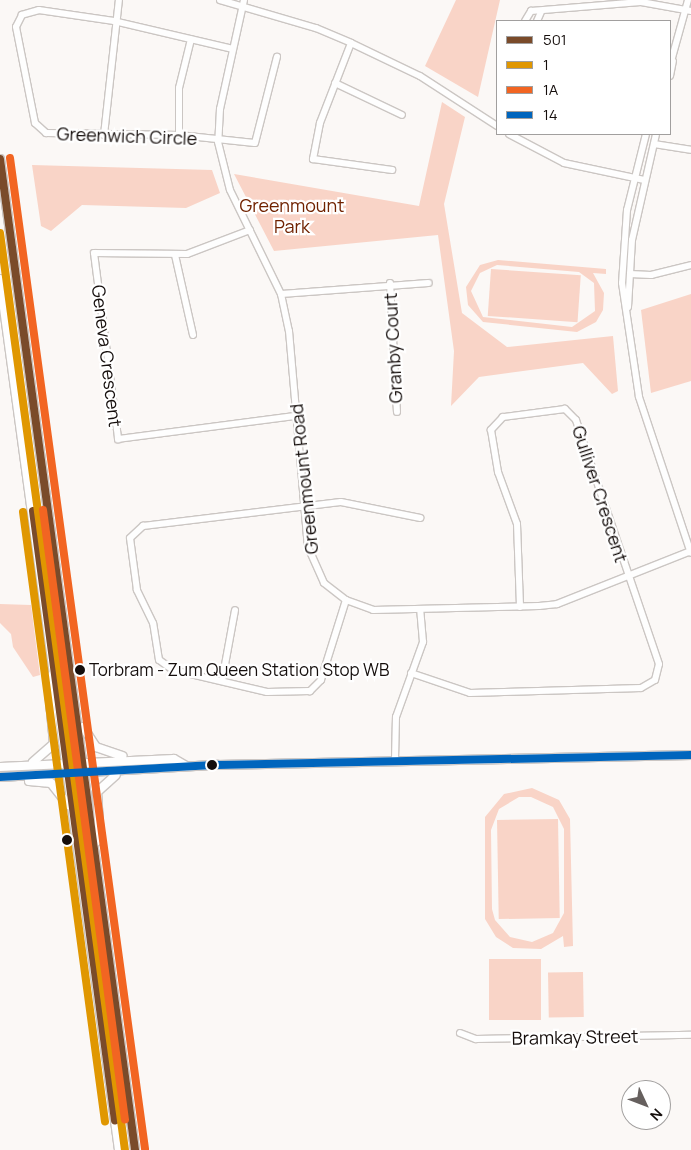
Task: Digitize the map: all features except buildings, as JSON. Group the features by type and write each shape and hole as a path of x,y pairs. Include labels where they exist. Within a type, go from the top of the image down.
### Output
{"main road":[{"path":"0,159 85,762 135,1150"},
{"path":"0,279 74,832 119,1150"},
{"path":"0,766 35,762 52,748 55,734 48,681 53,674"},
{"path":"77,704 85,734 107,754 163,760 186,766"},
{"path":"95,844 100,838 96,803 99,787 108,778 138,772 186,766 691,755"},
{"path":"0,766 163,760"},
{"path":"0,777 138,772"},
{"path":"0,782 51,783 66,798 74,832"}],"street":[{"path":"104,135 114,21 119,0"},
{"path":"220,0 243,2 351,43 420,76 496,125"},
{"path":"671,61 688,11 688,0"},
{"path":"525,20 529,12 641,1 688,11"},
{"name":"Greenmount Road","path":"243,2 220,109 218,142 223,172 281,294 289,331 304,505 317,571 346,600 372,610 520,607 557,604 627,575 691,552"},
{"name":"Greenwich Circle","path":"232,49 114,21 39,10 22,15 16,27 35,123 46,133 179,135 218,142 255,143 278,57"},
{"path":"537,20 541,12"},
{"path":"179,135 179,88 191,39"},
{"path":"351,43 335,83 313,159 392,170"},
{"path":"671,70 674,52"},
{"path":"335,83 402,114"},
{"path":"511,135 564,163 644,180"},
{"path":"646,135 633,178 622,263 628,326 639,397 691,552"},
{"path":"628,326 630,274 644,180 656,135"},
{"path":"654,144 691,150"},
{"name":"Geneva Crescent","path":"250,230 231,240 175,255 94,253 118,439 296,416"},
{"path":"175,255 194,335"},
{"path":"630,274 651,275 691,265"},
{"path":"281,294 390,283 429,284"},
{"name":"Granby Court","path":"390,283 397,412"},
{"name":"Gulliver Crescent","path":"520,607 517,524 498,472 492,438 493,425 503,417 556,408 572,413 627,575"},
{"path":"346,600 317,687 310,691 267,692 173,670 159,660 153,623 137,590 130,538 143,526 341,502 420,518"},
{"path":"411,673 470,693 641,688 655,680 659,664 627,575"},
{"path":"394,760 396,717 422,642 420,609"},
{"path":"222,681 235,610"},
{"name":"Bramkay Street","path":"460,1033 476,1039 691,1035"}],"green space":[{"path":"456,0 500,0 478,97 425,66"},
{"name":"Greenmount Park","path":"442,102 465,117 444,204 462,313 507,347 613,336 618,391 612,394 583,363 479,377 451,406 454,351 438,235 274,251 234,174 419,206"},
{"name":"Greenmount Park","path":"32,165 212,170 220,193 186,208 82,205 51,231 41,226"},
{"path":"498,260 606,269 606,274 593,273 604,293 603,310 596,322 577,332 483,322 468,305 466,287 480,265","holes":["497,265 579,272 594,283 595,311 572,327 483,317 471,291 480,273"]},
{"path":"491,269 581,275 578,322 488,316"},
{"path":"691,294 691,381 651,393 641,310"},
{"path":"0,604 31,605 40,675 33,677 13,647 11,634 0,623"},
{"path":"532,788 559,800 570,819 573,946 564,947 563,936 541,949 513,948 496,937 485,919 485,817 504,794","holes":["519,797 531,797 553,807 564,829 564,913 553,933 532,942 510,937 495,920 492,909 491,830 499,809"]},
{"path":"558,819 560,918 499,919 497,820"},
{"path":"489,959 541,959 541,1020 489,1020"},
{"path":"583,972 584,1017 549,1018 548,973"}],"transit line":[{"name":"1A","path":"10,158 145,1149"},
{"name":"501","path":"0,159 135,1150"},
{"name":"1","path":"0,233 125,1150"},
{"name":"1A","path":"43,510 125,1120"},
{"name":"501","path":"33,511 115,1121"},
{"name":"1","path":"23,512 105,1122"},
{"name":"14","path":"0,777 218,765 691,755"}],"place":[{"name":"Torbram - Zum Queen Station Stop WB","path":"80,670"}]}
